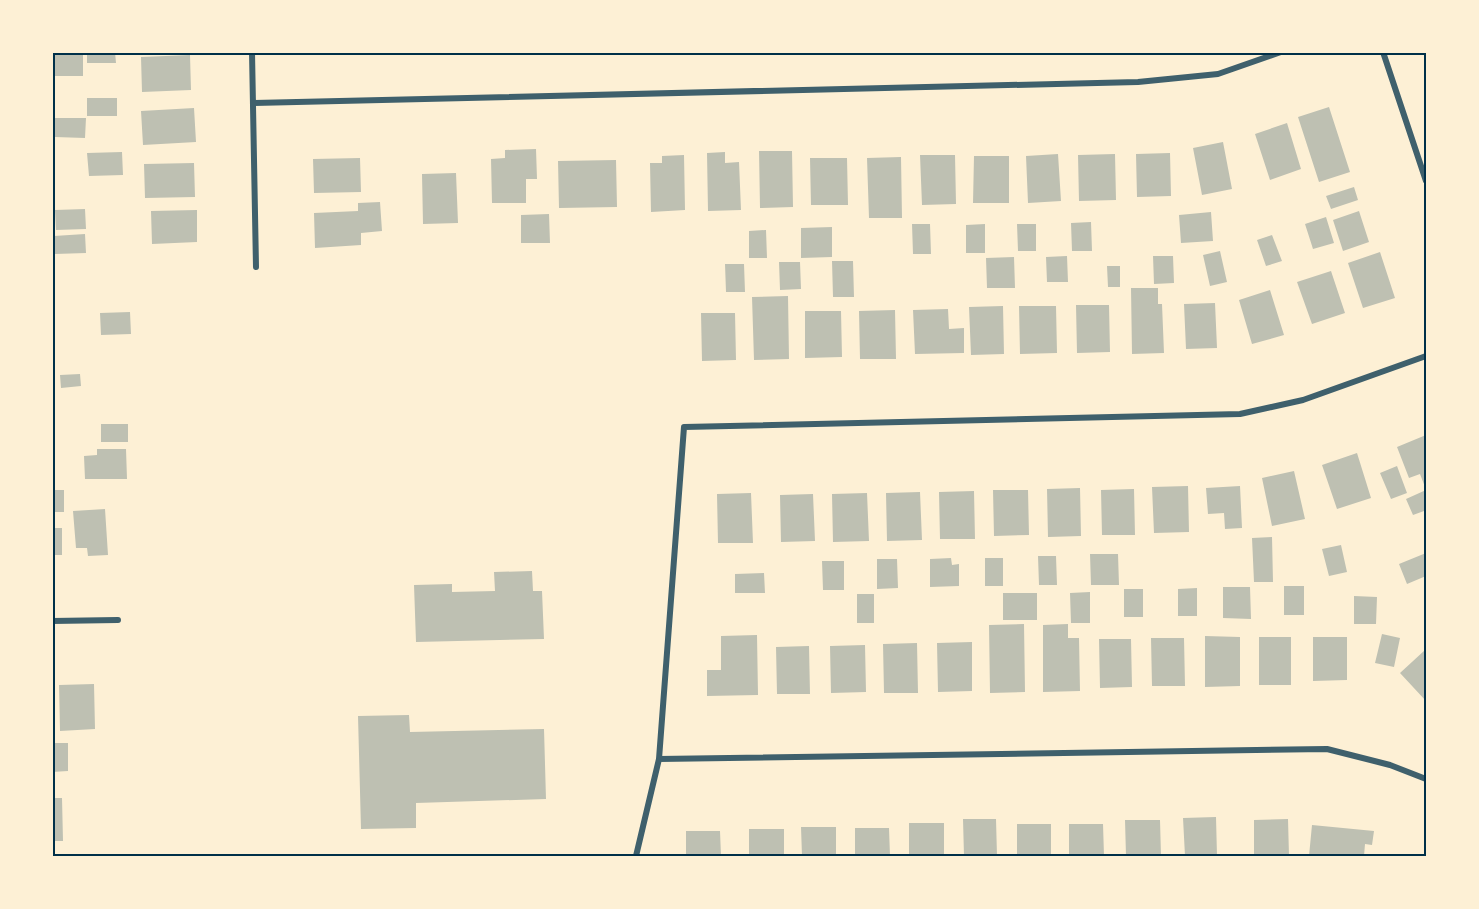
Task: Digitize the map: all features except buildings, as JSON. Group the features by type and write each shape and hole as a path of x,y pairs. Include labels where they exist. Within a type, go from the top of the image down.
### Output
{"street":[{"path":"252,52 256,267"},
{"path":"253,103 1138,82 1218,74 1281,52"},
{"path":"1383,52 1426,181"},
{"path":"636,856 659,759 684,427 1240,414 1303,400 1426,356"},
{"path":"52,621 118,620"},
{"path":"659,759 1327,749 1390,765 1426,779"}]}
